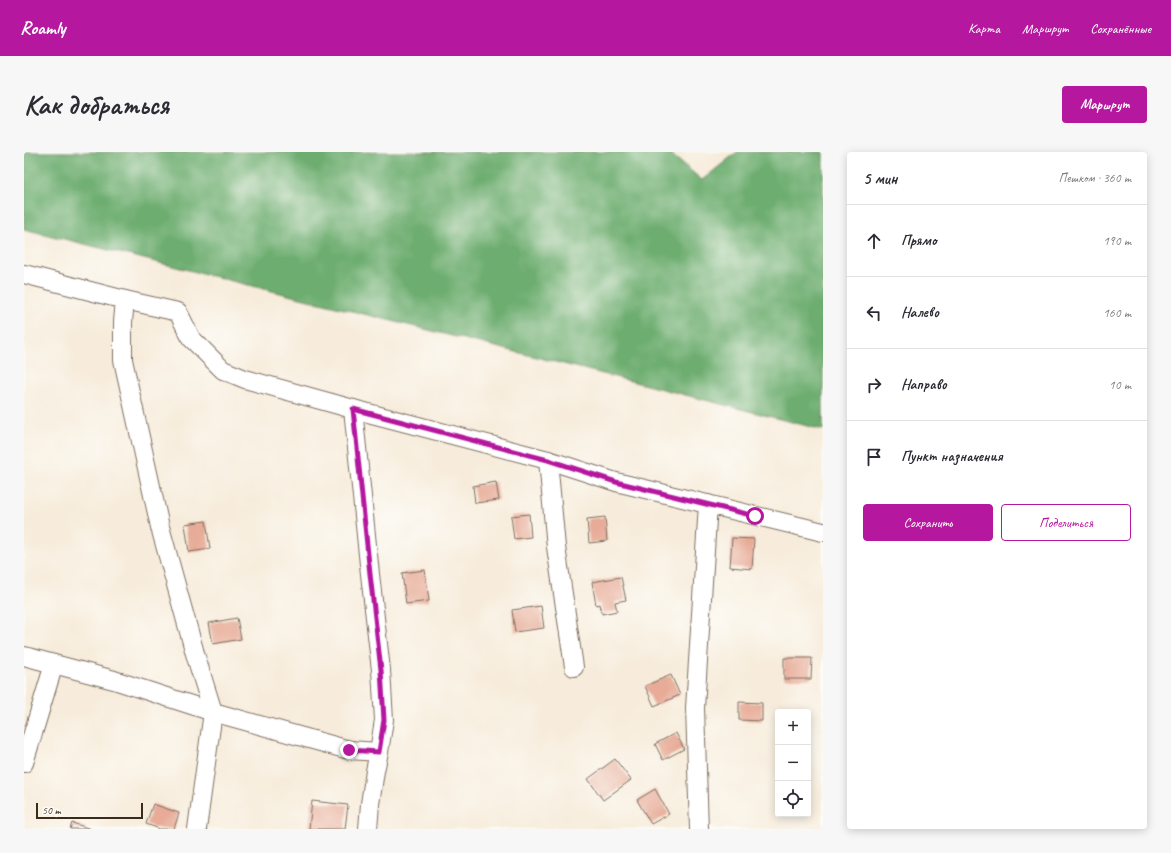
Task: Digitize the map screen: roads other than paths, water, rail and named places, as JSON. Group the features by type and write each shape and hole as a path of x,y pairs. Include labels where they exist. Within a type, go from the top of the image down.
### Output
{"street":[{"path":"24,274 178,312 191,338 224,370 245,379 548,460 616,482 823,532"},
{"path":"125,300 122,322 122,360 160,527 213,712 197,829"},
{"path":"353,409 381,670 384,720 370,804 368,829"},
{"path":"548,460 556,547 574,667"},
{"path":"699,829 695,708 708,504"},
{"path":"24,656 114,680 213,712 349,750 379,752"},
{"path":"24,762 54,664"}]}
